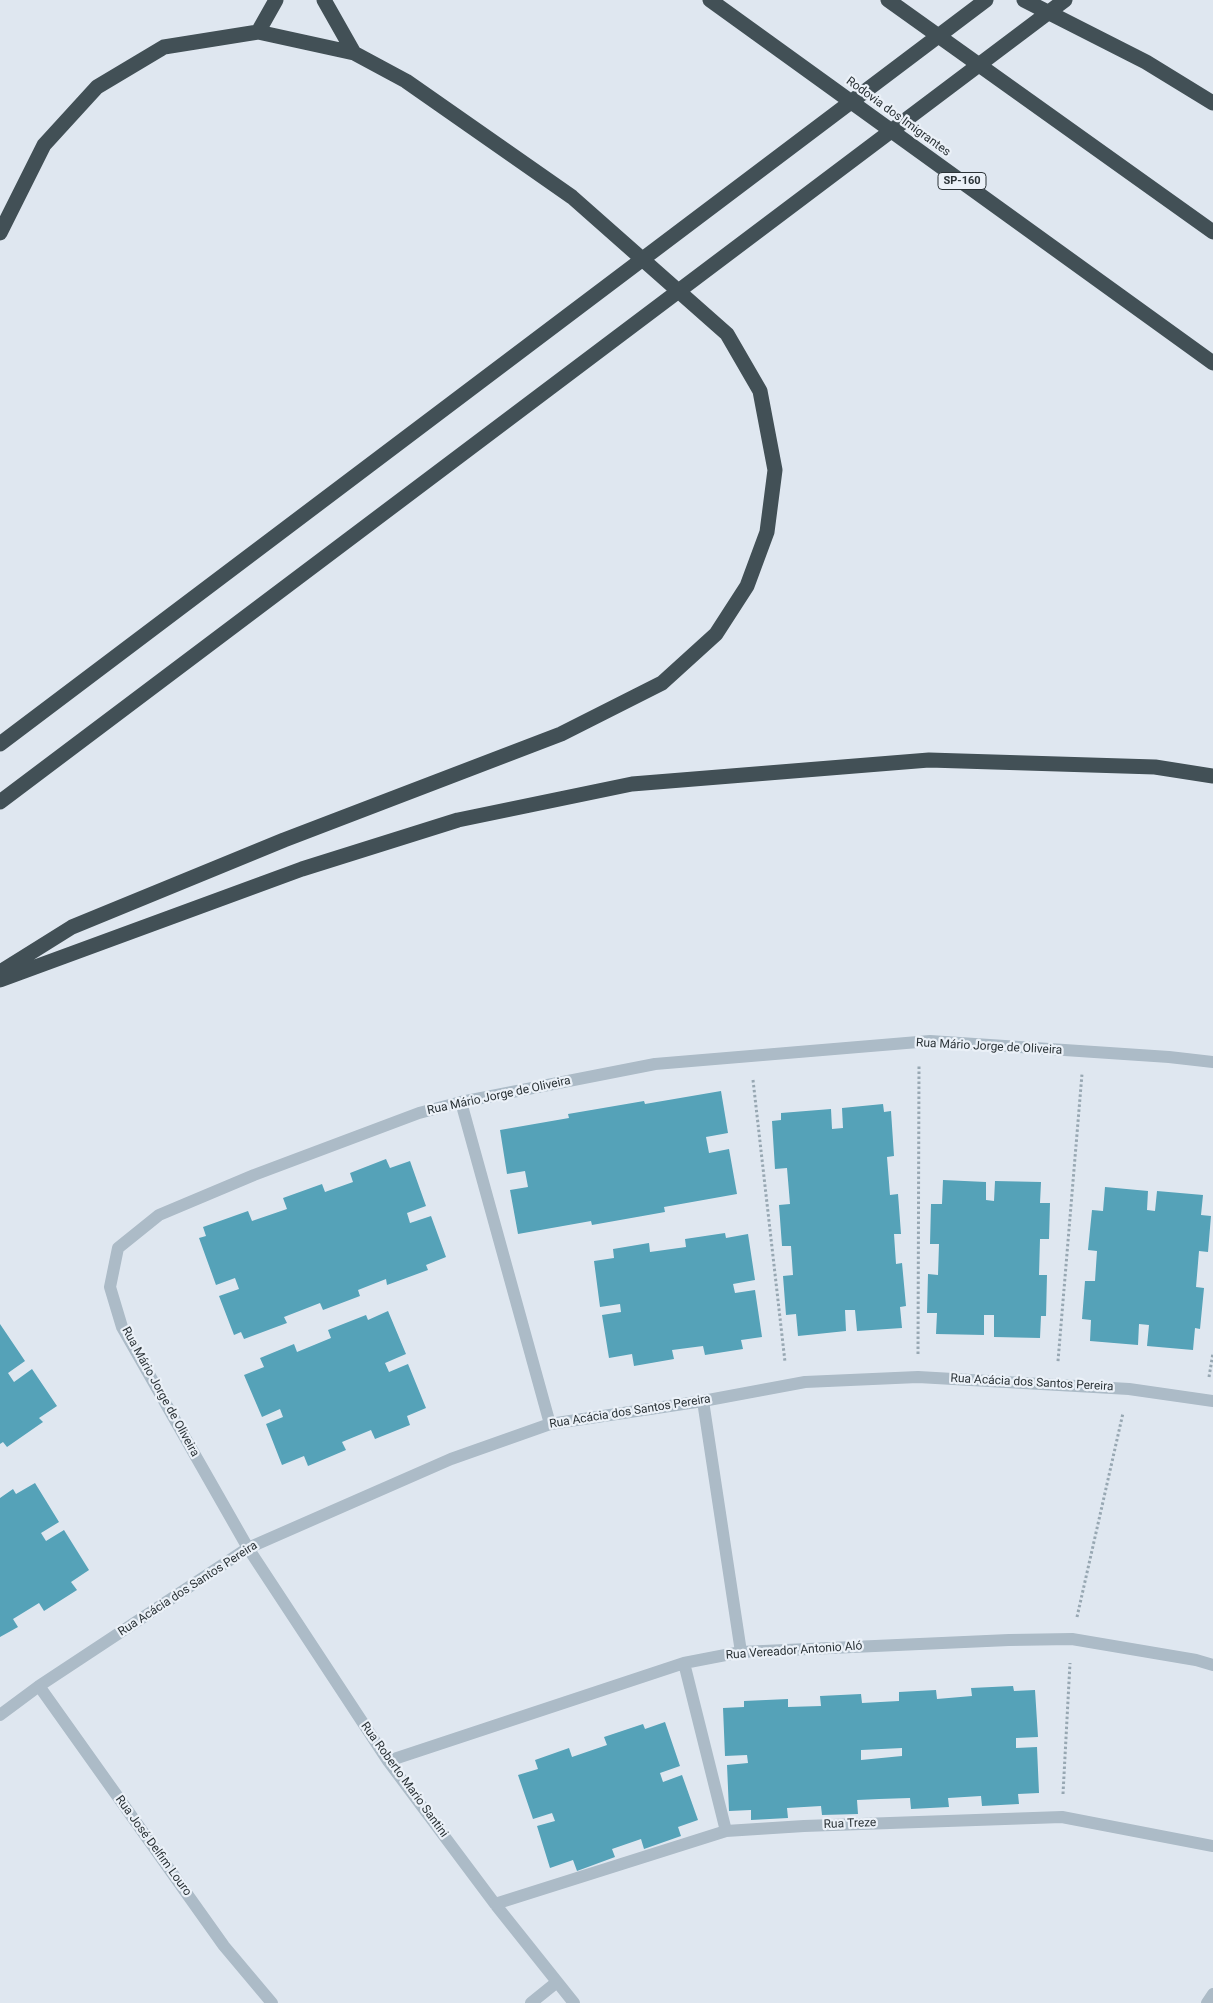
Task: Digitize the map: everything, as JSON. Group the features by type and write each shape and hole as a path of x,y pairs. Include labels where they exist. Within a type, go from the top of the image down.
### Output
{"highway":[{"path":"258,32 276,0"},
{"path":"324,0 354,54"},
{"name":"Rodovia dos Imigrantes","path":"710,0 1213,363"},
{"path":"888,0 1213,232"},
{"path":"0,744 986,0"},
{"path":"1024,0 1146,62 1213,103"},
{"path":"0,802 1065,0"},
{"path":"0,233 44,145 97,87 164,46 258,32 354,54 406,81 572,197 727,334 760,391 775,470 767,532 747,586 716,634 662,683 561,734 284,840 72,927 0,972"},
{"path":"0,980 302,869 458,820 632,784 929,760 1156,767 1213,776"}],"street":[{"name":"Rua Mário Jorge de Oliveira","path":"248,1548 122,1326 110,1287 118,1248 159,1215 273,1168 419,1114 461,1102 655,1064 930,1041 1169,1056 1213,1062"},
{"path":"461,1102 550,1424"},
{"name":"Rua Acácia dos Santos Pereira","path":"0,1715 39,1686 248,1548 451,1458 550,1424 703,1401 805,1382 918,1377 1129,1388 1213,1401"},
{"path":"703,1401 741,1652"},
{"name":"Rua Roberto Mario Santini","path":"248,1548 388,1761 495,1904 574,2003"},
{"name":"Rua Vereador Antonio Aló","path":"388,1761 684,1663 741,1652 1072,1639 1196,1660 1213,1665"},
{"path":"684,1663 726,1831"},
{"name":"Rua José Delfim Louro","path":"39,1686 224,1946 272,2003"},
{"name":"Rua Treze","path":"495,1904 726,1831 804,1826 1062,1817 1213,1846"},
{"path":"531,2003 556,1982"},
{"path":"1207,2003 1213,1994"}],"path":[{"path":"918,1377 919,1042"},
{"path":"1056,1384 1084,1051"},
{"path":"751,1056 788,1385"},
{"path":"1062,1817 1072,1639 1129,1388"}],"building":[{"path":"721,1091 728,1133 706,1137 709,1153 729,1149 737,1194 664,1207 665,1212 592,1225 591,1221 518,1234 510,1190 528,1187 525,1171 507,1174 500,1130 569,1118 568,1114 644,1101 645,1104"},
{"path":"883,1104 884,1112 891,1111 894,1156 887,1157 890,1195 898,1194 901,1234 894,1234 896,1264 902,1263 906,1306 900,1307 902,1328 857,1331 855,1310 845,1310 846,1331 798,1336 796,1314 786,1315 783,1276 793,1275 791,1246 782,1246 779,1205 790,1204 787,1168 775,1169 772,1121 781,1120 781,1113 831,1109 832,1129 843,1128 842,1108"},
{"path":"386,1159 390,1168 410,1161 426,1206 407,1213 410,1223 431,1216 446,1257 426,1265 428,1270 387,1285 386,1279 358,1290 360,1296 323,1310 320,1303 284,1317 287,1323 244,1339 241,1332 234,1335 219,1296 239,1289 235,1278 216,1285 199,1238 206,1236 203,1227 248,1211 252,1221 287,1209 283,1198 322,1184 325,1192 353,1182 350,1173"},
{"path":"943,1180 986,1182 986,1200 994,1201 995,1181 1041,1182 1040,1203 1050,1203 1049,1239 1040,1239 1039,1275 1047,1275 1046,1316 1041,1316 1040,1338 994,1337 994,1315 984,1315 984,1335 936,1334 937,1313 927,1313 928,1274 938,1275 939,1244 930,1244 931,1204 942,1204"},
{"path":"1105,1187 1148,1191 1147,1210 1155,1211 1157,1191 1203,1195 1201,1215 1211,1216 1208,1252 1199,1251 1196,1287 1204,1288 1200,1329 1195,1328 1193,1350 1147,1346 1149,1325 1139,1324 1138,1345 1090,1341 1091,1320 1082,1319 1085,1281 1095,1281 1097,1251 1088,1250 1092,1210 1103,1211"},
{"path":"725,1233 726,1238 748,1234 755,1280 733,1284 735,1293 755,1290 762,1337 741,1340 743,1349 705,1355 703,1346 672,1350 674,1359 634,1366 632,1354 609,1358 602,1315 621,1312 620,1304 600,1307 594,1261 614,1258 613,1249 649,1243 650,1252 686,1247 685,1239"},
{"path":"388,1311 406,1354 385,1363 389,1372 408,1364 426,1408 407,1416 410,1425 375,1439 371,1430 342,1442 346,1450 308,1466 304,1456 282,1465 266,1424 283,1417 280,1409 262,1417 244,1375 264,1367 260,1358 294,1344 297,1352 331,1338 328,1330 366,1315 368,1320"},
{"path":"0,1324 25,1361 8,1373 14,1382 32,1369 57,1406 39,1418 43,1422 7,1447 3,1442 0,1444"},
{"path":"35,1483 59,1522 41,1533 46,1541 64,1530 89,1570 71,1582 77,1590 44,1611 39,1603 13,1619 18,1627 0,1637 0,1498 13,1489 16,1494"},
{"path":"1013,1686 1014,1691 1035,1690 1038,1737 1016,1738 1016,1748 1037,1747 1039,1793 1018,1794 1019,1804 982,1806 981,1796 948,1798 949,1807 911,1809 910,1798 857,1800 858,1814 822,1815 821,1806 787,1808 788,1818 751,1820 751,1810 729,1811 727,1765 748,1763 747,1755 725,1756 723,1708 744,1707 744,1701 788,1699 788,1707 821,1706 820,1696 861,1694 862,1703 899,1701 899,1692 936,1690 937,1699 972,1696 971,1688","holes":["902,1748 902,1756 861,1760 861,1750"]},
{"path":"665,1722 680,1766 660,1773 663,1782 682,1775 698,1820 678,1827 681,1836 644,1849 641,1839 612,1849 615,1857 577,1871 573,1860 550,1868 537,1826 555,1821 552,1813 533,1819 518,1775 538,1769 535,1760 569,1748 572,1757 607,1745 604,1737 643,1724 645,1729"}]}
